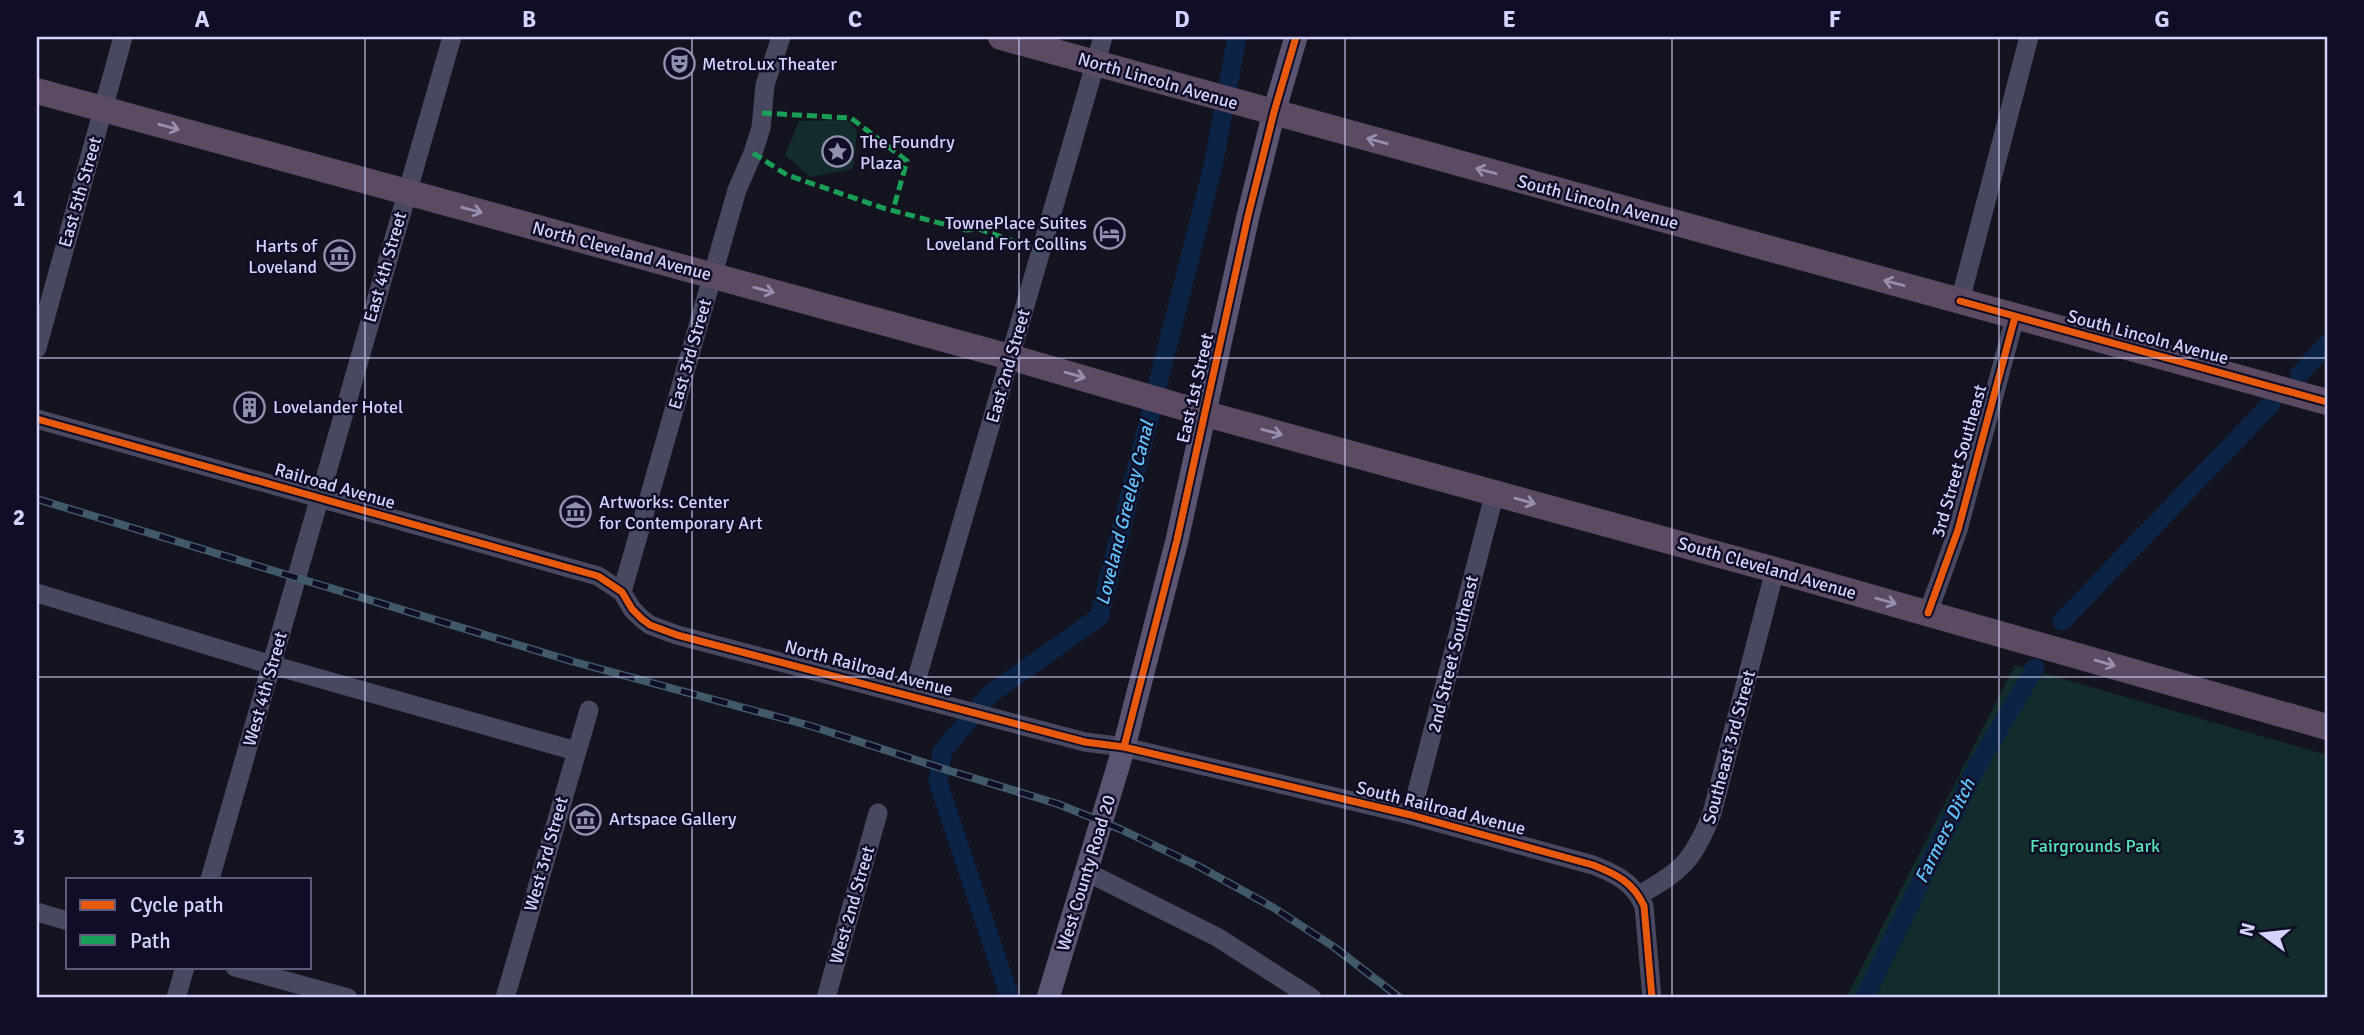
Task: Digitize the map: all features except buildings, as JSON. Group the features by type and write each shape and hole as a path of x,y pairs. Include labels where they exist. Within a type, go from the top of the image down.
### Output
{"highway":[{"name":"North Lincoln Avenue","path":"1001,37 1274,112"},
{"name":"North Cleveland Avenue","path":"37,90 1010,357 1206,414"},
{"name":"South Lincoln Avenue","path":"1274,112 2327,402"},
{"name":"South Cleveland Avenue","path":"1206,414 1775,570 2327,727"}],"main road":[{"name":"East 1st Street","path":"1124,747 1177,540 1248,216 1296,37"},
{"name":"West County Road 20","path":"1048,998 1124,747"}],"street":[{"name":"East 5th Street","path":"37,348 123,37"},
{"name":"East 4th Street","path":"320,498 452,37"},
{"name":"East 3rd Street","path":"622,592 737,190 761,128 765,85 781,37"},
{"name":"East 2nd Street","path":"912,695 1103,37"},
{"path":"1960,301 2029,37"},
{"name":"3rd Street Southeast","path":"1928,613 1958,530 2015,317"},
{"name":"Railroad Avenue","path":"37,419 598,576 622,592"},
{"name":"2nd Street Southeast","path":"1411,816 1495,492"},
{"name":"West 4th Street","path":"210,878 320,498"},
{"name":"Southeast 3rd Street","path":"1639,895 1671,877 1688,862 1703,837 1713,813 1775,570"},
{"name":"North Railroad Avenue","path":"622,592 632,609 643,620 677,635 1085,742 1124,747"},
{"path":"37,593 272,665 576,751"},
{"name":"West 3rd Street","path":"505,998 589,710"},
{"name":"South Railroad Avenue","path":"1124,747 1411,816 1593,865 1618,875 1639,895"},
{"name":"West 2nd Street","path":"826,998 878,813"},
{"path":"1085,871 1212,935 1311,998"},
{"path":"1639,895 1644,906 1652,998"},
{"path":"37,912 66,920"},
{"path":"176,998 185,968"},
{"path":"239,968 348,998"}],"green space":[{"path":"799,121 850,122 857,132 853,169 810,177 785,155"},
{"name":"Fairgrounds Park","path":"2015,665 2327,755 2327,998 1846,998"}],"waterway":[{"name":"Loveland Greeley Canal","path":"1010,998 938,782 942,752 989,695 1099,617 1213,166 1237,37"},
{"name":"Farmers Ditch","path":"2299,375 2327,344"},
{"name":"Farmers Ditch","path":"2062,621 2271,404"},
{"name":"Farmers Ditch","path":"1864,998 1976,768 2035,668"}],"railway":[{"path":"37,499 571,661 811,726 1058,804 1120,829 1200,867 1274,908 1334,947 1400,998"}],"marked path":[{"path":"762,113 851,118 907,161 893,210"},
{"path":"753,153 787,175 883,208 966,230 979,229 1041,251"}],"cycle path":[{"path":"1124,747 1177,540 1248,216 1296,37"},
{"path":"1960,301 2327,402"},
{"path":"1928,613 1958,530 2015,317"},
{"path":"37,419 598,576 622,592 632,609 650,625 677,635 1085,742 1124,747 1411,815 1593,865 1623,880 1635,891 1644,906 1652,998"}],"place":[{"name":"MetroLux Theater","path":"679,64"},
{"name":"The Foundry Plaza","path":"837,152"},
{"name":"TownePlace Suites Loveland Fort Collins","path":"1110,233"},
{"name":"Harts of Loveland","path":"340,256"},
{"name":"Lovelander Hotel","path":"250,407"},
{"name":"Artworks: Center for Contemporary Art","path":"576,512"},
{"name":"Artspace Gallery","path":"586,819"}]}
